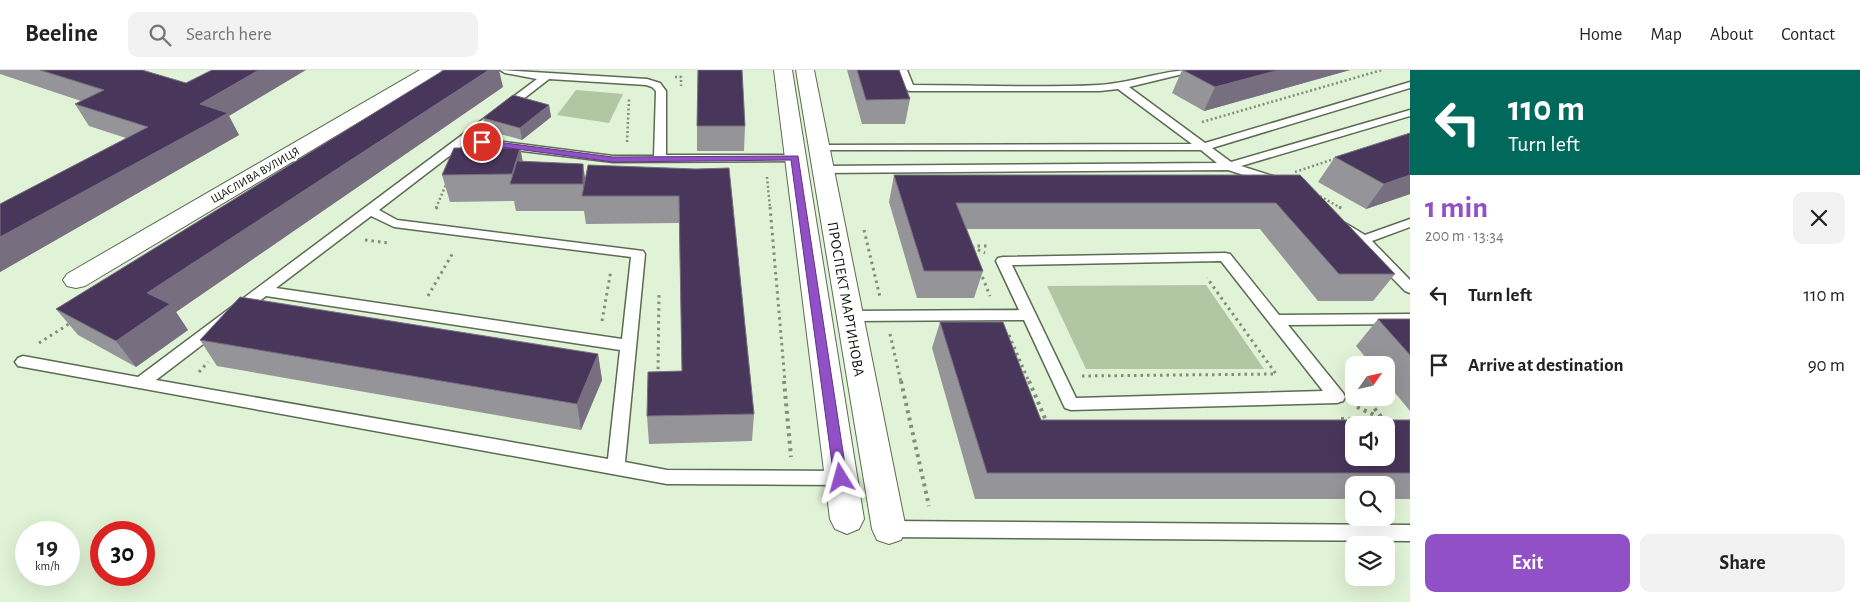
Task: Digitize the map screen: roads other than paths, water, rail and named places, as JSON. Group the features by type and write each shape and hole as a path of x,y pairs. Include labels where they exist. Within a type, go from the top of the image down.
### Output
{"street":[{"name":"ЩАСЛИВА ВУЛИЦЯ","path":"76,280 433,70"},
{"name":"ПРОСПЕКТ МАРТИНОВА","path":"783,70 814,158 849,316 889,529"},
{"name":"ПРОСПЕКТ МАРТИНОВА","path":"805,70 841,478 848,519"}],"lane":[{"path":"505,70 528,75 647,82 656,85 661,91 660,159"},
{"path":"902,70 909,88 1121,86 1188,70"},
{"path":"141,383 547,76"},
{"path":"814,158 1203,147 1410,85"},
{"path":"1121,86 1229,166"},
{"path":"1229,166 1410,113"},
{"path":"463,140 613,159 765,157 1229,166 1273,180 1288,188"},
{"path":"370,210 394,223 638,254 616,468"},
{"path":"1333,218 1363,240 1410,288"},
{"path":"1363,240 1410,223"},
{"path":"1225,257 1276,320 1337,397 1071,404 1003,262 1225,257"},
{"path":"262,291 629,346"},
{"path":"849,316 1029,315"},
{"path":"1276,320 1410,319"},
{"path":"23,362 667,477 841,478"},
{"path":"889,529 1410,533"}]}
